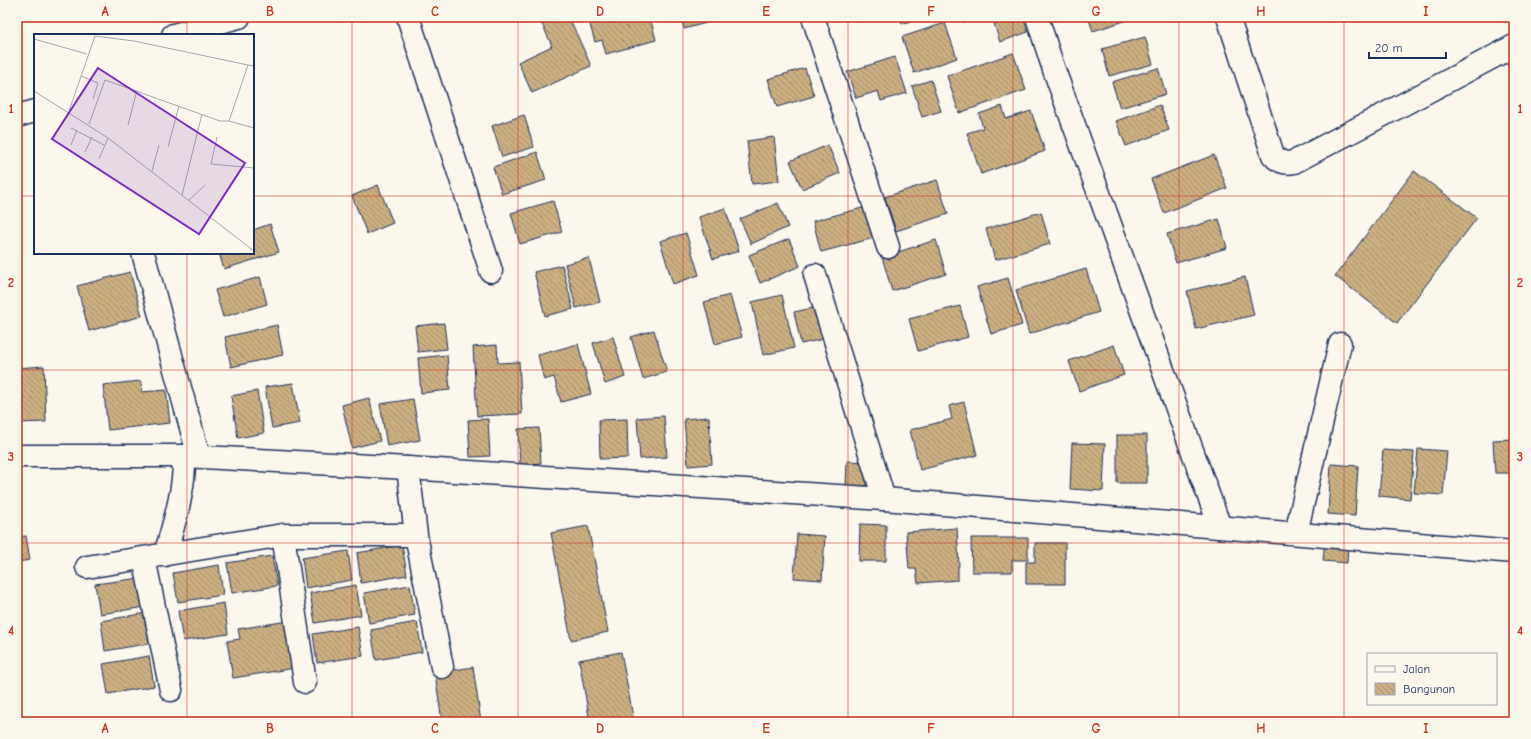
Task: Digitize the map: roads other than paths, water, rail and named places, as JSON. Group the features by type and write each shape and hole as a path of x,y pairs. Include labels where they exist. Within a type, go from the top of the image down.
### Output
{"street":[{"path":"177,34 240,17"},
{"path":"408,17 491,271"},
{"path":"814,17 888,247"},
{"path":"1037,17 1059,82 1220,527"},
{"path":"1228,17 1273,155 1278,160 1288,163 1294,162 1514,46"},
{"path":"17,116 34,111"},
{"path":"143,254 188,465 177,513 155,556 171,690"},
{"path":"815,274 884,499"},
{"path":"1296,533 1340,344"},
{"path":"17,456 188,465 409,480 884,499 1514,552"},
{"path":"409,480 416,535 442,667"},
{"path":"87,567 283,535 416,535"},
{"path":"283,535 305,682"}]}
